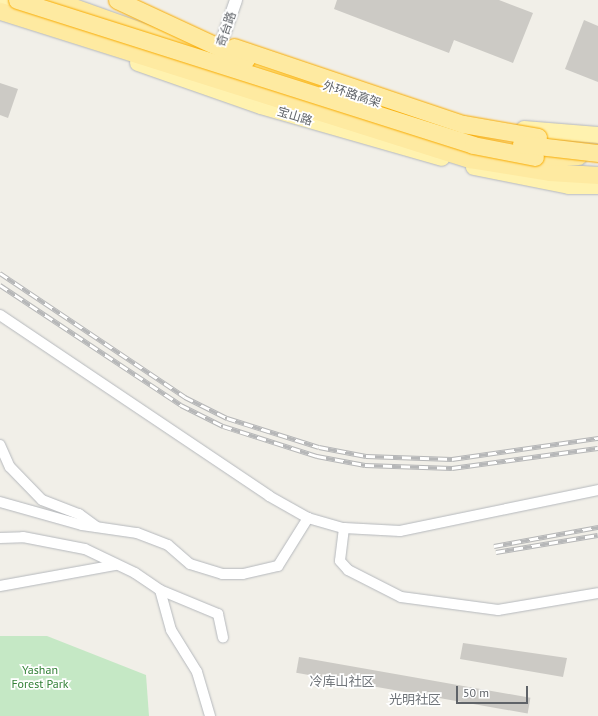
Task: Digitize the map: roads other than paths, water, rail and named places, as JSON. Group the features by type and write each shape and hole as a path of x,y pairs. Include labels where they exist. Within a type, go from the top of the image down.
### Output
{"highway":[{"path":"17,0 473,145 535,157 598,156"},
{"path":"54,0 137,27 216,58"},
{"name":"外环路高架","path":"117,0 228,54 470,134 555,150 598,153"},
{"name":"外环路高架","path":"132,0 222,43 463,124 556,141 598,142"},
{"path":"0,11 470,159 549,172 598,175"},
{"path":"0,22 77,42"}],"main road":[{"path":"0,2 93,29 470,121 556,134 598,135"},
{"name":"宝山路","path":"0,18 77,42 345,132 483,169 569,186 598,186"}],"street":[{"name":"奇台路","path":"216,58 236,0"},
{"path":"0,315 268,496 308,518 344,528 400,531 598,490"},
{"path":"0,445 10,466 42,500 79,514 100,529"},
{"path":"0,502 100,529 137,533 168,545 190,564 209,571 243,574 278,566 308,518"},
{"path":"344,528 340,561 348,570 401,597 498,610 598,593"},
{"path":"0,538 23,537 85,549 117,564 160,590 218,614 223,637"},
{"path":"0,586 117,564"},
{"path":"160,590 171,630 197,672 210,716"}],"railway":[{"path":"0,273 185,397 227,418 319,447 366,456 452,459 598,438"},
{"path":"0,285 181,405 223,426 317,456 365,465 452,468 598,448"},
{"path":"494,546 598,527"},
{"path":"496,552 598,535"}],"district":[{"name":"冷库山社区","path":"342,682"},
{"name":"光明社区","path":"415,700"}],"park label":[{"name":"Yashan Forest Park","path":"40,677"}]}
